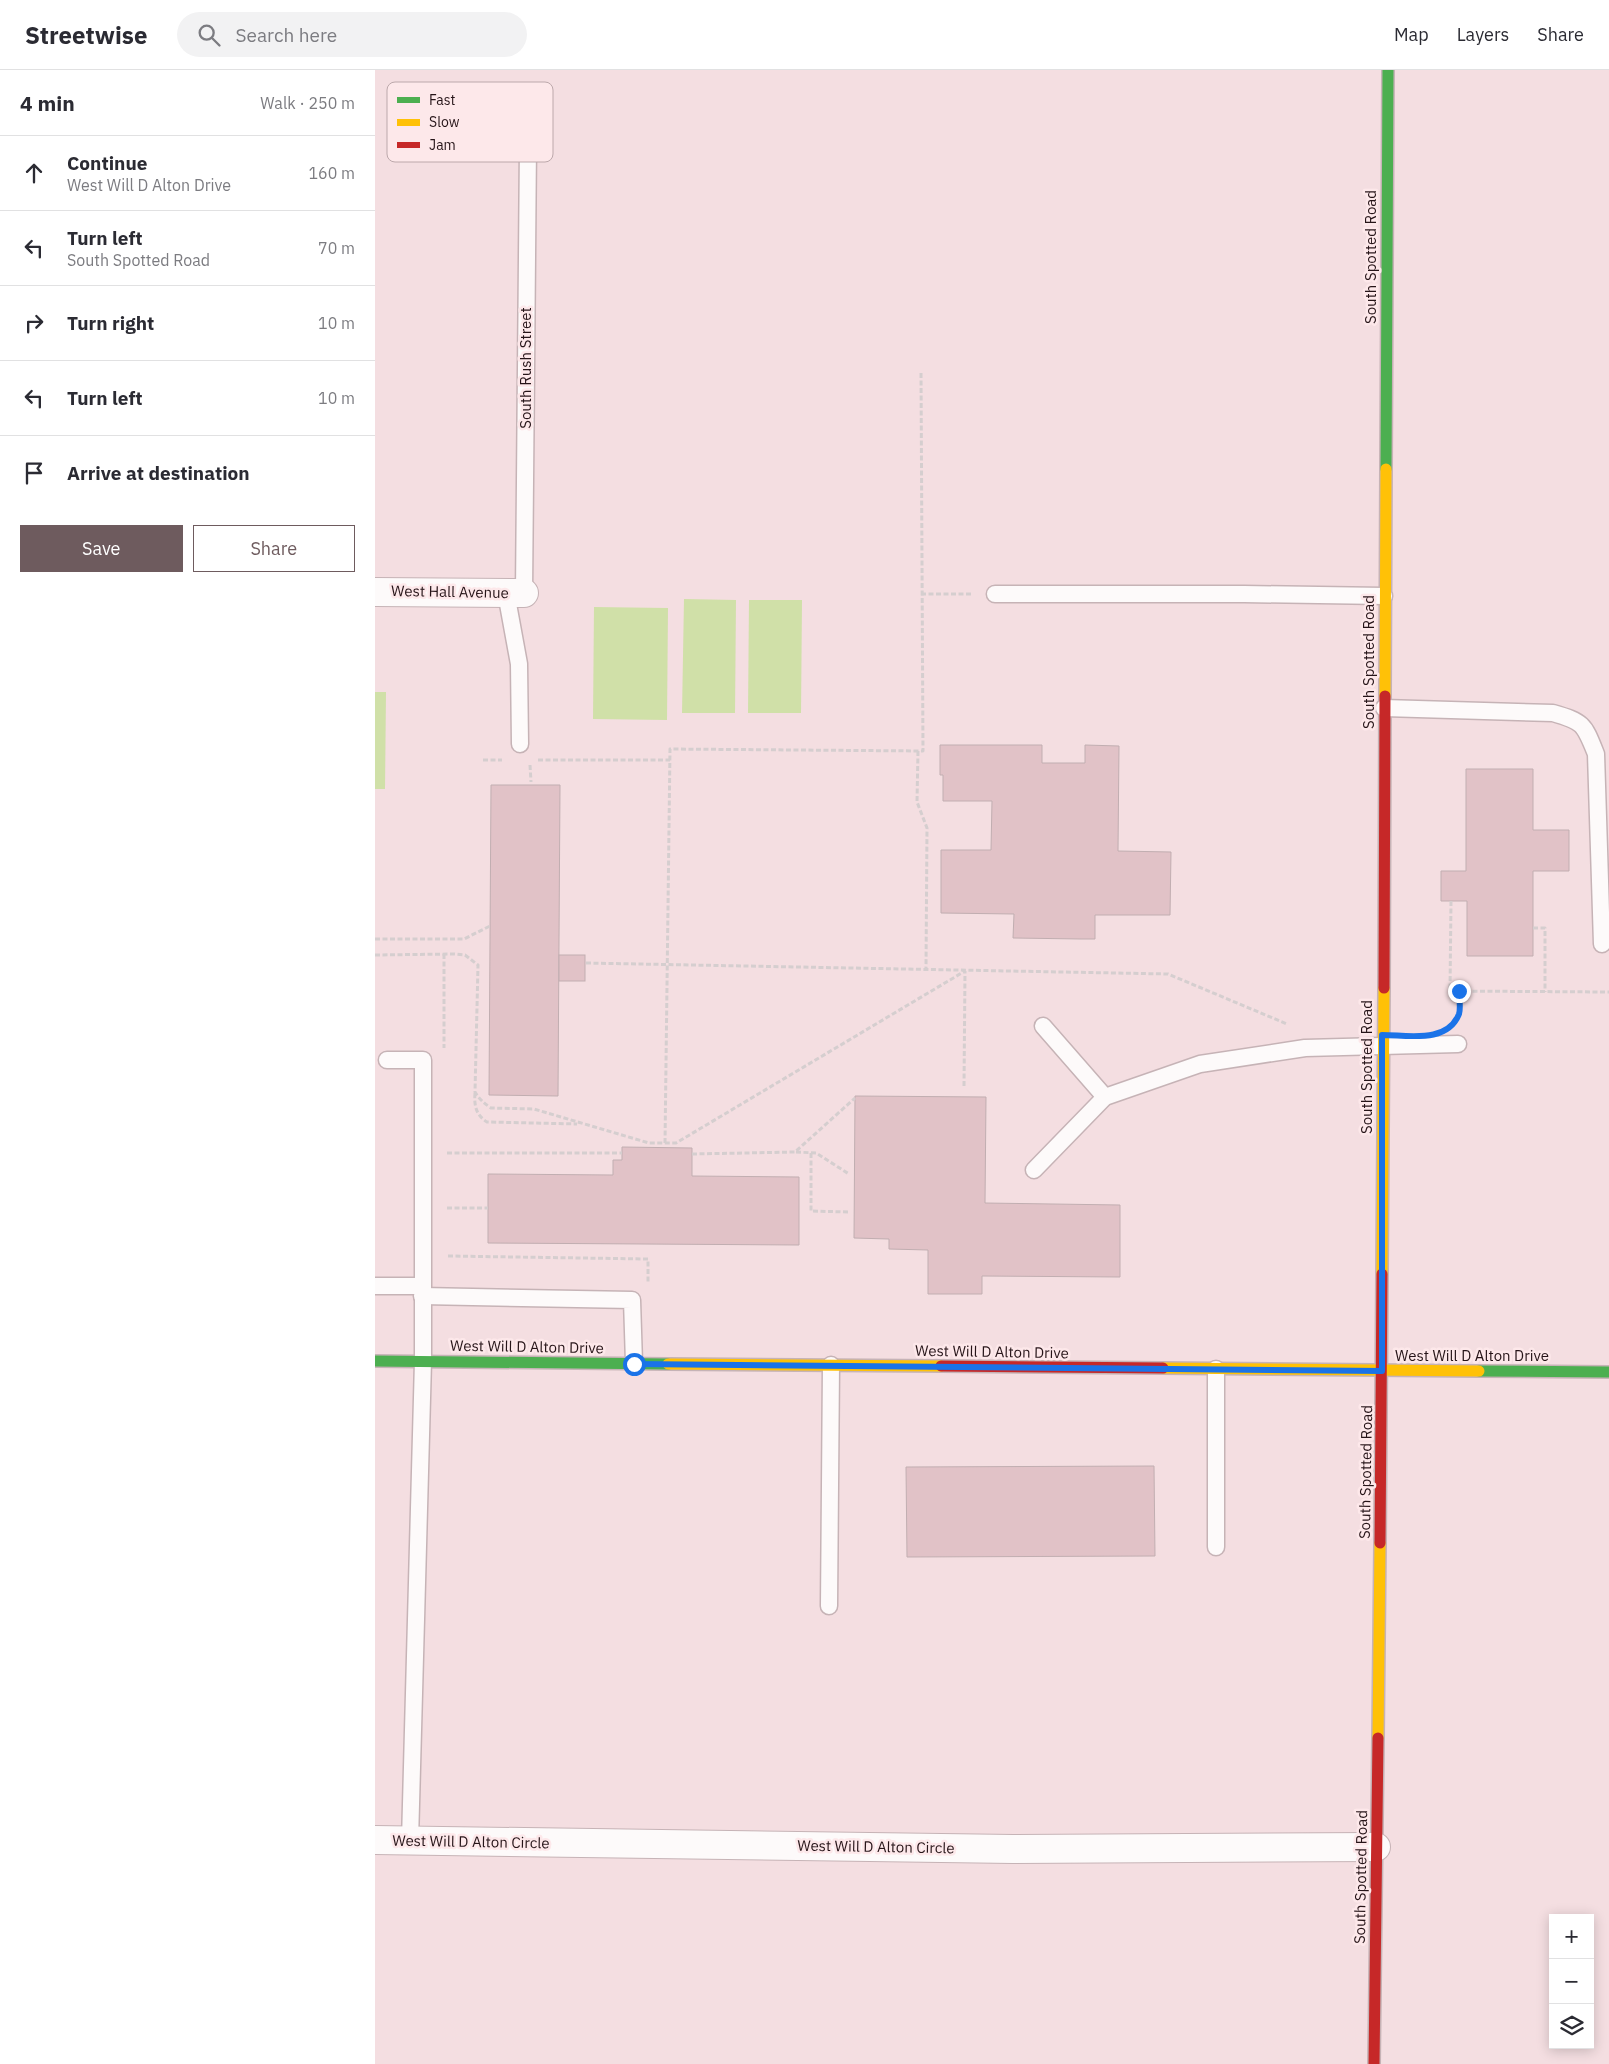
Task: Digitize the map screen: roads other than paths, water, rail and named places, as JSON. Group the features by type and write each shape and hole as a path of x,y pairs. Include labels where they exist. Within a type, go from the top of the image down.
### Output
{"street":[{"name":"South Spotted Road","path":"1374,2064 1382,1371 1384,596 1388,70"},
{"name":"West Hall Avenue","path":"375,592 515,593"},
{"name":"West Will D Alton Drive","path":"375,1361 1609,1372"},
{"name":"West Will D Alton Circle","path":"375,1840 1013,1849 1376,1847"}],"lane":[{"name":"South Rush Street","path":"520,744 519,664 515,593 527,162"},
{"path":"995,594 1384,596"},
{"path":"1384,708 1553,713 1575,720 1587,731 1596,754 1597,763 1601,944"},
{"path":"1043,1026 1105,1097"},
{"path":"1034,1170 1105,1097 1200,1064 1305,1048 1458,1044"},
{"path":"387,1060 423,1060 423,1361 411,1841"},
{"path":"375,1286 422,1291 632,1300 634,1364"},
{"path":"829,1606 831,1365"},
{"path":"1215,1547 1216,1369"}]}
